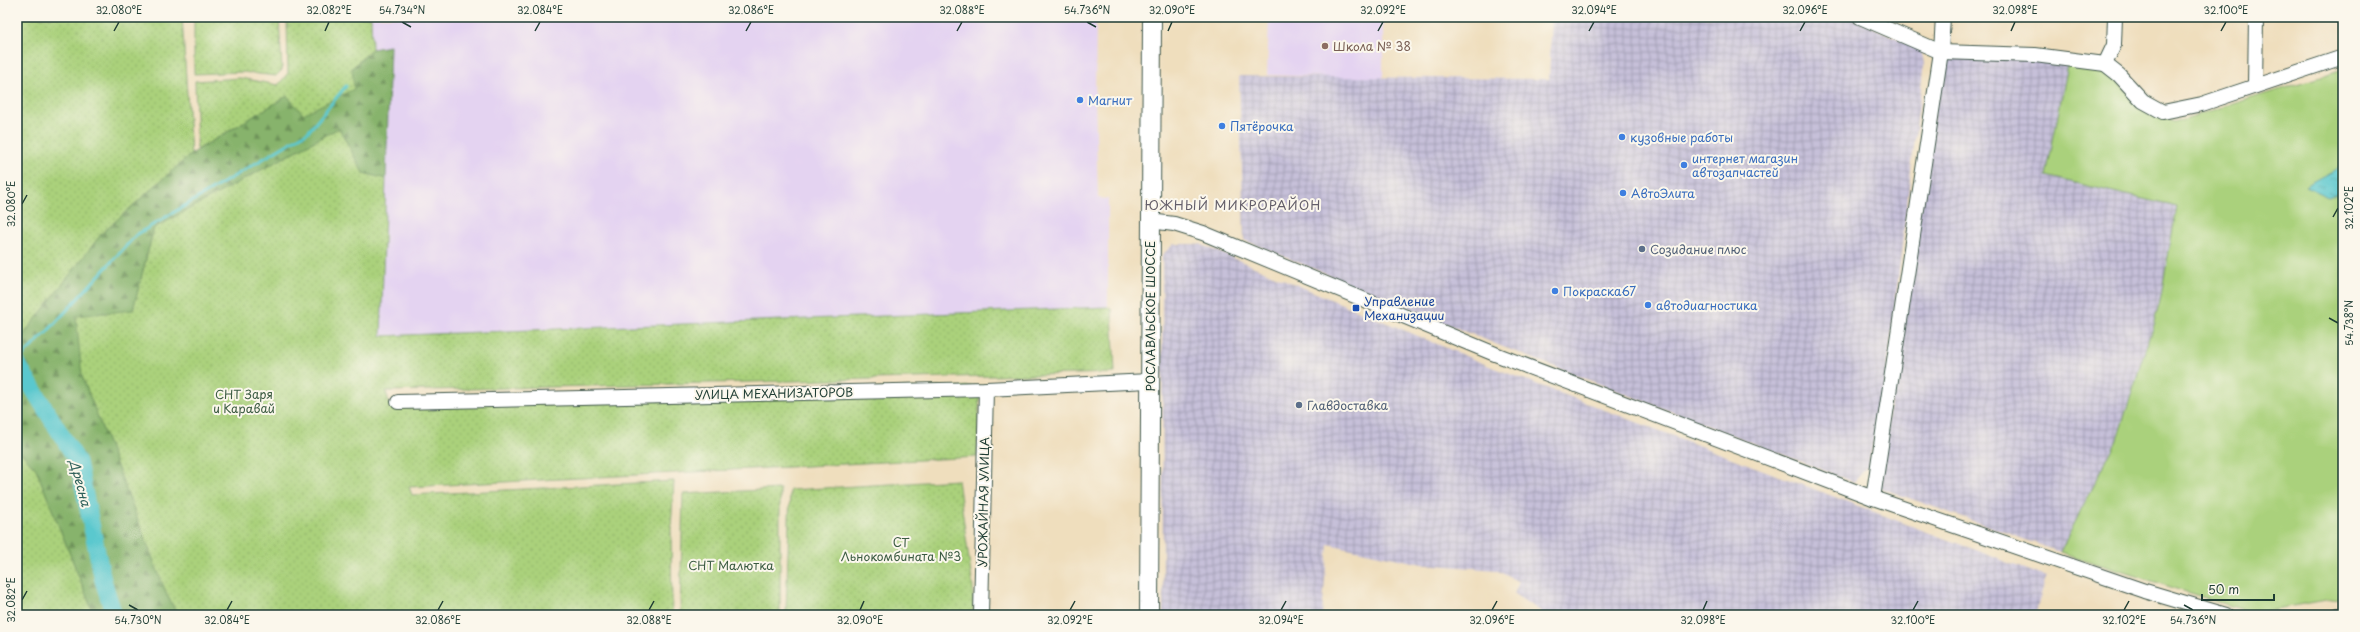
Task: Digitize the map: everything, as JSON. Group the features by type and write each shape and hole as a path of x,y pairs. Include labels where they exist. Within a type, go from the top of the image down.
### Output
{"main road":[{"name":"РОСЛАВЛЬСКОЕ ШОССЕ","path":"1149,615 1152,17"}],"street":[{"path":"1860,17 1940,52 2035,55 2105,64 2119,75 2143,101 2163,112 2202,104 2343,57"},
{"path":"1873,498 1940,52 1943,17"},
{"path":"2105,64 2114,45 2115,17"},
{"path":"2255,86 2256,17"},
{"path":"1150,221 1174,224 1203,233 1495,354 1873,498 2145,591 2226,615"},
{"name":"УЛИЦА МЕХАНИЗАТОРОВ","path":"398,402 986,389 1149,381"},
{"name":"УРОЖАЙНАЯ УЛИЦА","path":"981,615 986,389"}],"shaded area":[{"path":"371,17 1096,17 1095,99 1098,198 1108,199 1108,307 380,336 390,47 372,49"},
{"name":"Школа № 38","path":"1269,17 1383,17 1383,79 1267,75"},
{"path":"1552,17 1850,17 1921,49 1924,63 1886,379 1868,466 1854,482 1498,345 1244,240 1239,76 1549,79"},
{"path":"1943,50 2069,60 2046,176 2177,206 2159,306 2117,440 2060,552 1878,487"},
{"path":"1174,244 1200,244 1494,368 2046,577 2035,615 1540,615 1542,612 1514,594 1519,582 1496,570 1422,564 1328,544 1322,615 1163,615 1162,255"}],"green space":[{"path":"17,17 182,17 191,154 102,233 21,338 17,337"},
{"path":"194,17 279,17 282,70 276,76 242,72 194,74"},
{"path":"287,17 371,17 372,49 352,68 354,89 303,114 287,96 197,150 195,81 240,78 278,85 288,73"},
{"path":"390,46 386,179 363,173 339,128 154,228 133,310 82,376 167,595 178,615 94,615 36,469 17,448 17,337 21,338 102,233 191,154 287,96 352,68 372,49"},
{"path":"2069,60 2111,70 2137,104 2174,122 2343,70 2343,597 2253,613 2060,552 2117,440 2159,306 2177,207 2046,176"},
{"name":"СНТ Заря и Каравай","path":"339,128 363,173 386,179 381,336 1108,307 1112,310 1115,373 386,391 389,404 980,386 977,457 409,487 412,495 674,481 671,529 672,615 178,615 167,595 82,376 76,316 133,310 154,228"},
{"path":"17,448 36,469 94,615 17,615"},
{"name":"СТ Льнокомбината №3","path":"958,480 973,588 973,615 786,615 790,490"},
{"name":"СНТ Малютка","path":"780,489 780,615 680,615 683,494"}],"water":[{"path":"2343,166 2343,191 2329,197 2305,186"}],"waterway":[{"path":"17,361 47,332 136,235 308,132 346,86"},
{"name":"Дресна","path":"17,363 78,462 103,580 114,615"}],"place":[{"name":"Школа № 38","path":"1325,46"},
{"name":"Магнит","path":"1080,100"},
{"name":"Пятёрочка","path":"1222,126"},
{"name":"кузовные работы","path":"1622,137"},
{"name":"интернет магазин автозапчастей","path":"1684,165"},
{"name":"АвтоЭлита","path":"1623,193"},
{"name":"Созидание плюс","path":"1642,249"},
{"name":"Покраска67","path":"1555,291"},
{"name":"автодиагностика","path":"1648,305"},
{"name":"Управление Механизации","path":"1356,308"},
{"name":"Главдоставка","path":"1299,405"}],"district":[{"name":"ЮЖНЫЙ МИКРОРАЙОН","path":"1233,204"}]}
